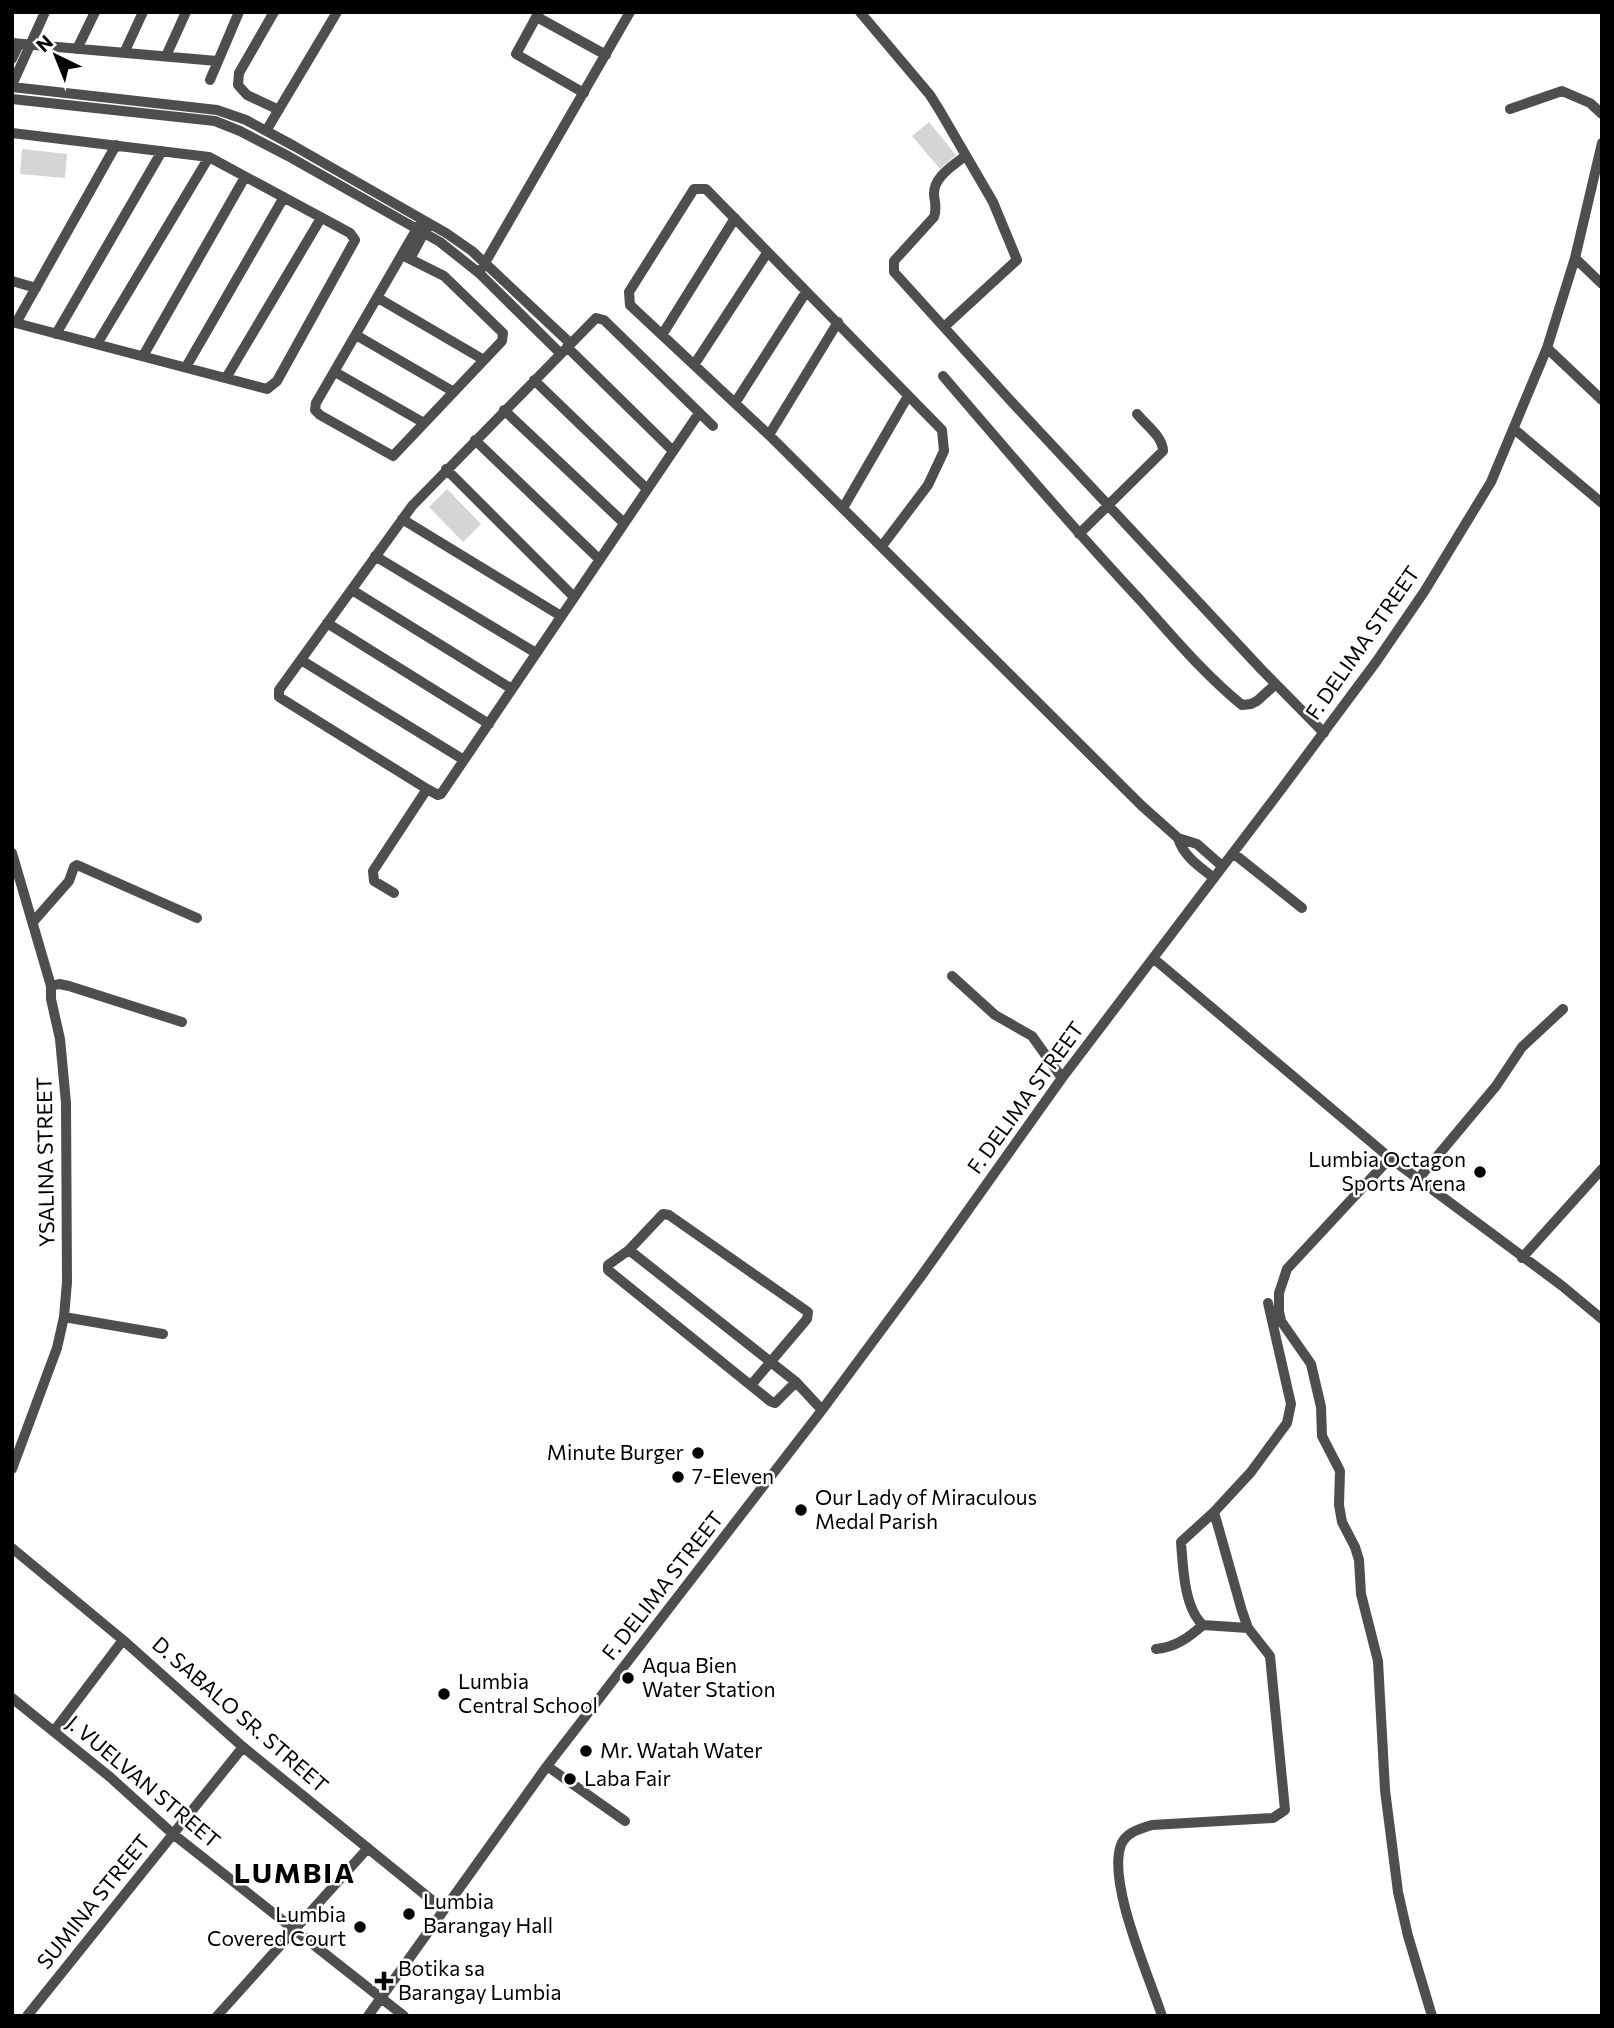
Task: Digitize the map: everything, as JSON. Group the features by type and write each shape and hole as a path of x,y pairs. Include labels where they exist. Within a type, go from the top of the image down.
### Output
{"street":[{"path":"77,49 94,12"},
{"path":"124,53 143,12"},
{"path":"166,57 186,12"},
{"path":"210,80 239,12"},
{"path":"274,12 239,73 238,85 247,95 279,110"},
{"path":"261,133 279,110 337,12"},
{"path":"860,12 930,96 993,202 1017,260 944,327"},
{"path":"584,93 516,54 538,14 606,55"},
{"path":"482,268 606,55 626,14"},
{"path":"12,59 42,15"},
{"path":"20,44 217,61"},
{"path":"20,44 12,86 119,105"},
{"path":"1510,109 1562,90 1590,103 1602,114"},
{"path":"12,99 119,105 216,116 261,133 423,226 453,251 482,268 555,328 566,347 673,451"},
{"path":"12,133 116,145 209,157 353,235 355,242 277,381 271,387 263,389 14,323 116,145"},
{"name":"F. DELIMA STREET","path":"368,2016 547,1766 822,1410 1062,1079 1324,733 1424,592 1491,482 1547,348 1575,258 1602,143"},
{"path":"56,334 162,151"},
{"path":"965,156 936,182 934,218 898,255 892,266 898,278 1324,733"},
{"path":"97,344 209,157"},
{"path":"143,356 245,177"},
{"path":"882,546 928,485 944,451 942,430 706,189 694,189 629,292 630,305 769,435 1058,724 1178,838 1197,844 1222,866"},
{"path":"186,368 284,197"},
{"path":"226,378 321,218"},
{"path":"662,335 735,218"},
{"path":"406,257 444,276 503,333 502,341 393,456 315,410 316,403 423,226"},
{"path":"694,365 767,253"},
{"path":"1575,258 1602,284"},
{"path":"482,268 545,338 566,347"},
{"path":"12,281 36,288"},
{"path":"735,402 806,292"},
{"path":"378,298 484,360"},
{"path":"699,413 441,794 427,789 279,697 279,690 402,519 446,469 593,320 601,318 713,426"},
{"path":"769,435 838,322"},
{"path":"545,338 555,328"},
{"path":"356,335 453,392"},
{"path":"1547,348 1602,400"},
{"path":"335,372 424,424"},
{"path":"943,376 1079,534 1190,655 1242,705 1257,701 1276,684"},
{"path":"534,380 647,489"},
{"path":"843,508 908,396"},
{"path":"504,410 624,523"},
{"path":"1079,534 1163,451 1164,447 1159,439 1137,414"},
{"path":"1514,429 1602,503"},
{"path":"475,440 600,559"},
{"path":"446,469 574,597"},
{"path":"402,519 561,616"},
{"path":"375,556 536,653"},
{"path":"352,590 512,689"},
{"path":"327,623 489,724"},
{"path":"301,660 464,760"},
{"path":"394,893 374,881 373,872 427,789"},
{"path":"1178,838 1180,848 1214,878"},
{"name":"YSALINA STREET","path":"12,852 51,986 64,1072 67,1135 67,1282 64,1317 45,1383 12,1469"},
{"path":"1233,853 1302,908"},
{"path":"33,922 69,881 77,865 197,918"},
{"path":"1153,958 1390,1158 1561,1285 1602,1319"},
{"path":"953,976 995,1015 1032,1036 1062,1079"},
{"path":"51,986 69,986 181,1022"},
{"path":"1419,1178 1496,1086 1522,1047 1563,1009"},
{"path":"1390,1158 1287,1269 1279,1293 1279,1311 1280,1321 1311,1364 1321,1407 1322,1436 1340,1471 1340,1513 1359,1560 1361,1594 1378,1661 1385,1790 1398,1892 1432,2016"},
{"path":"1522,1258 1602,1169"},
{"path":"751,1385 807,1319 806,1310 667,1214 662,1215 629,1250 608,1265 608,1270 751,1385 775,1403 796,1382"},
{"path":"629,1250 796,1382 822,1410"},
{"path":"1203,1625 1189,1602 1181,1542 1251,1472 1287,1423 1291,1404 1268,1303"},
{"path":"64,1317 163,1334"},
{"path":"1162,2016 1124,1906 1118,1869 1122,1843 1128,1835 1152,1825 1273,1818 1285,1810 1270,1656 1248,1629 1214,1511"},
{"name":"D. SABALO SR. STREET","path":"12,1548 123,1640 243,1747 444,1910"},
{"path":"1156,1649 1170,1648 1184,1641 1203,1625 1248,1629"},
{"path":"54,1731 123,1640"},
{"name":"J. VUELVAN STREET","path":"12,1698 110,1777 173,1834 404,2016"},
{"name":"SUMINA STREET","path":"27,2016 243,1747"},
{"path":"547,1766 625,1821"},
{"path":"217,2016 368,1848"}],"shaded area":[{"path":"929,122 956,155 940,169 912,136"},
{"path":"22,149 67,154 65,178 20,174"},
{"path":"447,489 481,524 463,542 429,507"}],"place":[{"name":"Lumbia Octagon Sports Arena","path":"1480,1172"},
{"name":"Minute Burger","path":"698,1453"},
{"name":"7-Eleven","path":"678,1477"},
{"name":"Our Lady of Miraculous Medal Parish","path":"801,1510"},
{"name":"Aqua Bien Water Station","path":"628,1678"},
{"name":"Lumbia Central School","path":"444,1694"},
{"name":"Mr. Watah Water","path":"586,1751"},
{"name":"Laba Fair","path":"570,1779"},
{"name":"Lumbia Barangay Hall","path":"409,1914"},
{"name":"Lumbia Covered Court","path":"360,1927"},
{"name":"Botika sa Barangay Lumbia","path":"384,1981"}],"district":[{"name":"LUMBIA","path":"295,1873"}]}
